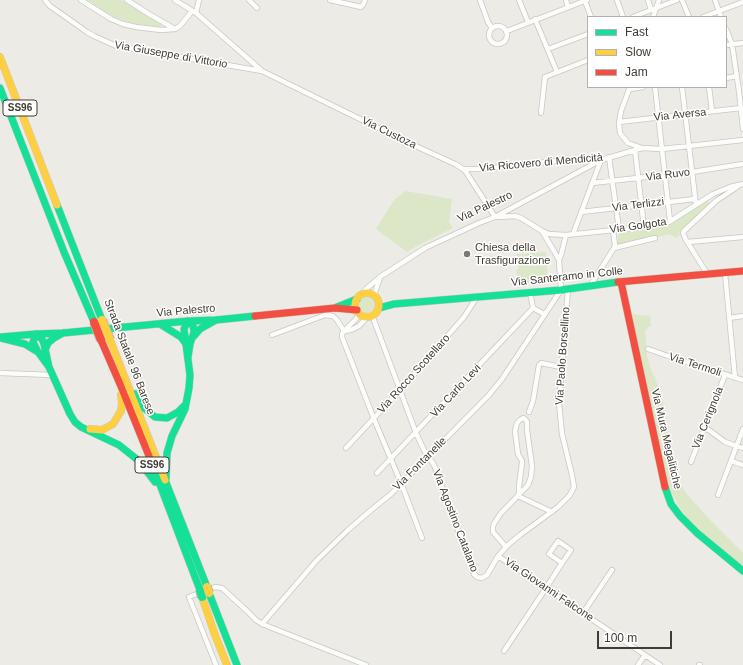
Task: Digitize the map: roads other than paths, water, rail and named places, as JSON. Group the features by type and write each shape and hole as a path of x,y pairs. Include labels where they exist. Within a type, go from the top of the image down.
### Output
{"main road":[{"name":"Strada Statale 96 Barese","path":"0,57 98,321 101,340 123,384 165,482 205,592 227,665"},
{"name":"Strada Statale 96 Barese","path":"0,88 64,252 98,321 110,340 123,384 164,495 237,665"},
{"name":"Via Santeramo in Colle","path":"394,304 743,271"},
{"name":"Via Mura Megalitiche","path":"621,282 665,490 671,504 680,516 697,533 743,572"},
{"path":"368,293 394,304 379,308 370,316 365,316 358,312 356,303 359,297 368,293"},
{"name":"Via Palestro","path":"335,308 359,297"},
{"path":"377,298 379,308"},
{"name":"Via Palestro","path":"0,338 188,321 216,320 335,308 358,312"},
{"path":"192,338 200,329 216,320"},
{"path":"165,482 167,453 172,436 188,402 190,375 184,329 188,321 193,325 194,332 188,358"},
{"path":"160,324 181,337 186,345"},
{"path":"42,351 48,343 63,333"},
{"path":"36,334 42,339 42,351 75,422 81,427 119,445 139,461 164,495"},
{"path":"0,338 25,344 42,351"},
{"path":"123,384 144,408 155,417 167,418 178,412 188,402"},
{"path":"81,427 102,430 113,424 121,411 123,384"}],"street":[{"name":"Via Giuseppe di Vittorio","path":"45,0 50,6 87,32 116,46 262,71"},
{"path":"81,0 111,19 123,24 161,30 175,29 180,26 194,12 200,0"},
{"path":"127,0 175,29"},
{"path":"175,0 194,12 262,71"},
{"path":"249,0 257,8"},
{"path":"330,0 361,7 365,0"},
{"path":"480,0 488,22 492,28"},
{"path":"519,0 528,22"},
{"path":"566,0 568,7"},
{"path":"507,31 586,0 591,16"},
{"path":"616,0 623,16"},
{"path":"648,0 654,9"},
{"path":"653,16 654,9 658,0"},
{"path":"636,16 677,0"},
{"path":"682,0 689,16"},
{"path":"715,0 721,16"},
{"path":"706,16 743,2"},
{"path":"535,20 557,72"},
{"path":"495,26 503,26 507,31 508,34 506,40 501,44 494,43 490,39 489,33 495,26"},
{"path":"727,32 732,44 737,76 741,90 743,129"},
{"path":"548,49 587,34"},
{"path":"727,45 743,43"},
{"path":"541,113 545,77 587,60"},
{"name":"Via Custoza","path":"262,71 463,168 495,217"},
{"path":"727,78 737,76"},
{"path":"631,88 622,111 619,122 619,130 628,143 638,148 639,178 644,226"},
{"path":"655,88 670,221"},
{"path":"682,88 696,205"},
{"path":"709,88 712,111"},
{"name":"Via Aversa","path":"619,122 741,108"},
{"name":"Via Ricovero di Mendicità","path":"463,168 480,170 595,157 601,160 638,148 662,149 743,140"},
{"path":"609,157 619,229"},
{"path":"573,234 601,160"},
{"name":"Via Palestro","path":"359,297 380,277 425,248 495,217 601,160"},
{"name":"Via Ruvo","path":"592,183 692,172 743,164"},
{"name":"Via Golgota","path":"542,231 549,234 566,235 664,224 713,194 742,184"},
{"name":"Via Golgota","path":"688,242 683,233 684,231 716,201 742,184"},
{"name":"Via Terlizzi","path":"581,212 695,199"},
{"path":"495,217 515,216 542,231 559,260"},
{"path":"590,286 614,248 613,230"},
{"path":"559,260 566,235"},
{"path":"708,275 688,242 743,237"},
{"path":"614,248 655,238"},
{"name":"Via Paolo Borsellino","path":"498,556 520,534 552,512 566,500 574,486 559,415 564,289 559,260"},
{"path":"725,273 735,378"},
{"path":"377,298 375,292 380,277"},
{"name":"Via Fontanelle","path":"262,624 303,576 326,552 348,530 391,494 496,388 544,314 564,289"},
{"path":"530,292 533,308 544,314"},
{"name":"Via Rocco Scotellaro","path":"346,448 374,419 464,317 477,297"},
{"name":"Via Carlo Levi","path":"377,473 533,308"},
{"path":"358,312 356,319 344,331 342,337 422,538"},
{"path":"272,335 325,315 333,316 344,331"},
{"path":"344,331 351,330 359,326 370,316 416,433 428,457"},
{"path":"729,318 743,316"},
{"name":"Via Termoli","path":"648,349 743,380"},
{"path":"506,547 493,532 493,526 501,513 528,485 531,477 532,466 527,422 533,401 539,365 541,363 561,367"},
{"path":"0,373 50,371"},
{"name":"Via Cerignola","path":"690,462 725,375"},
{"path":"518,495 522,461 518,454 514,431 517,423 529,412"},
{"path":"523,418 527,422"},
{"path":"705,427 725,442 743,448"},
{"path":"718,495 743,431"},
{"name":"Via Agostino Catalano","path":"428,457 434,465 475,576 482,578 487,575 498,556"},
{"path":"731,461 743,465"},
{"path":"518,495 552,512"},
{"path":"504,651 571,550 558,541 549,554 562,563"},
{"name":"Via Giovanni Falcone","path":"498,556 660,665"},
{"path":"582,613 612,570"},
{"path":"216,665 189,597 215,587 219,588 262,624 366,665"},
{"path":"638,665 645,655"}],"place":[{"name":"Chiesa della Trasfigurazione","path":"467,254"}]}
